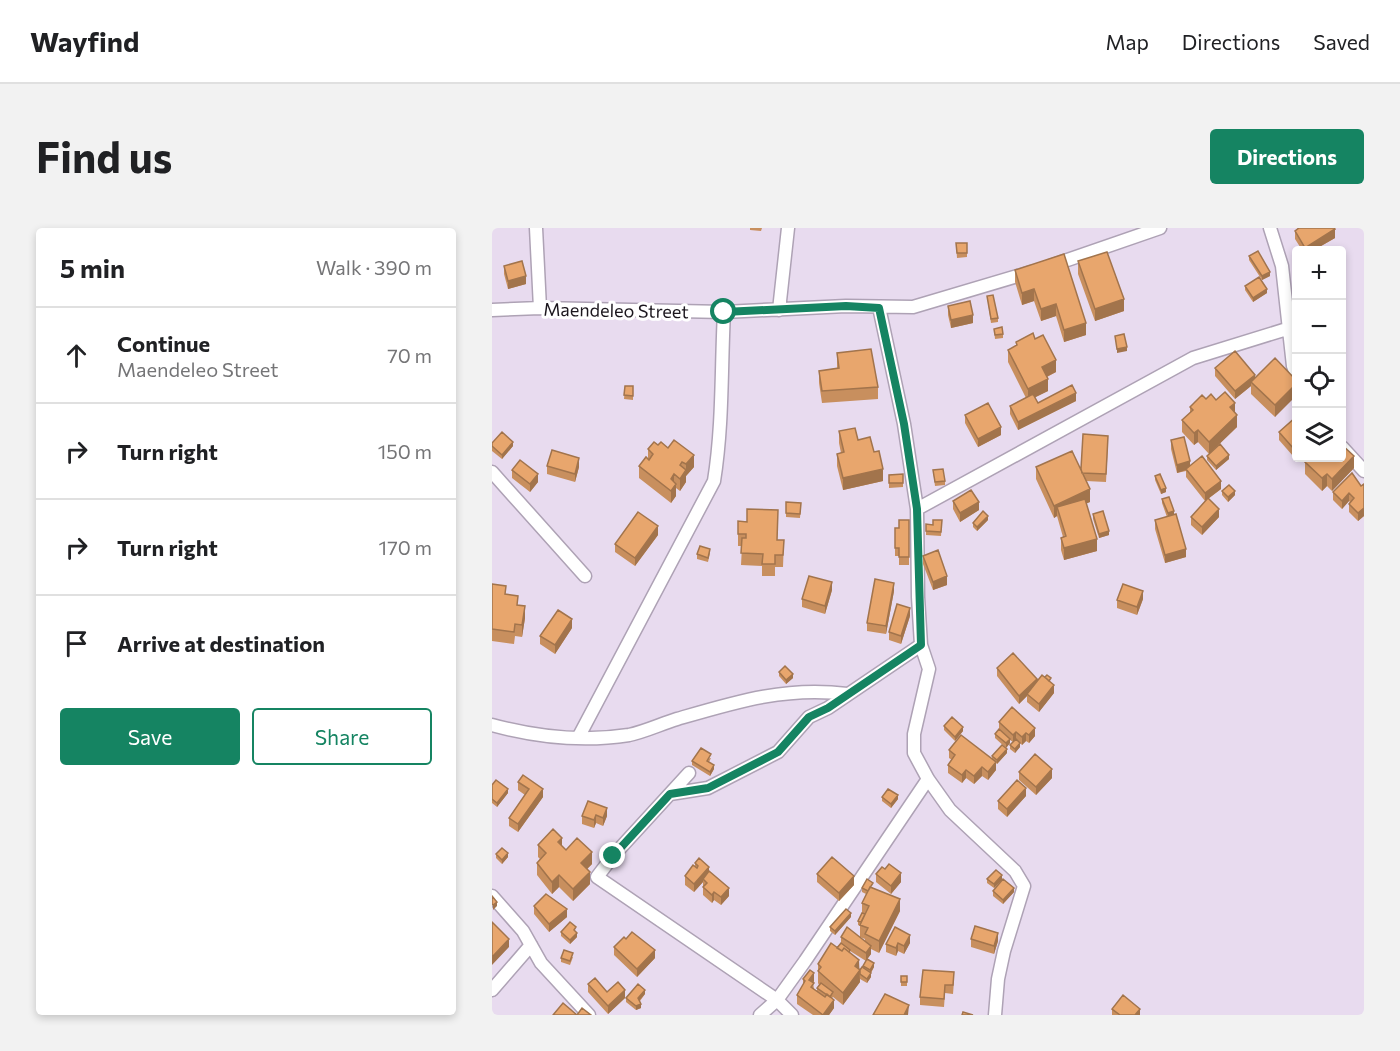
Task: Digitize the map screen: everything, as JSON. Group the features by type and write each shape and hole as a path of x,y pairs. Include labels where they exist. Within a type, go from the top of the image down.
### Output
{"street":[{"path":"536,228 540,308"},
{"path":"779,310 788,228"},
{"name":"Maendeleo Street","path":"492,310 540,308 724,312 846,306 913,308 1052,266 1160,228"},
{"path":"1270,228 1282,266 1293,354"},
{"path":"879,308 904,424 917,509 921,645 929,669 914,734 914,753 928,779 950,810 1015,871 1024,886 1000,970 996,1015"},
{"path":"578,738 714,481 721,433 720,389 724,312"},
{"path":"917,509 1193,358 1290,328"},
{"path":"1346,452 1364,471"},
{"path":"492,472 585,576"},
{"path":"670,794 708,788 778,752 803,723 921,645"},
{"path":"492,725 523,734 578,738 630,735 751,698 799,690 847,694"},
{"path":"689,773 613,856 597,878 777,1000 792,1015"},
{"path":"760,1015 777,1000 928,779"},
{"path":"492,896 512,916 541,963 589,1015"},
{"path":"492,990 531,945"}],"building":[{"path":"1299,228 1335,229 1308,246 1304,246 1295,231"},
{"path":"956,243 967,243 967,253 957,253"},
{"path":"1258,251 1270,272 1262,276 1249,256"},
{"path":"1107,252 1124,299 1095,309 1078,261"},
{"path":"1064,254 1086,323 1064,330 1056,304 1041,309 1034,289 1022,293 1015,270"},
{"path":"522,261 526,276 508,281 504,266"},
{"path":"1259,277 1267,289 1253,298 1245,286"},
{"path":"993,295 998,318 991,319 987,296"},
{"path":"970,301 973,315 951,320 948,306"},
{"path":"1002,327 1003,334 995,335 994,329"},
{"path":"1033,333 1035,339 1043,335 1056,360 1042,367 1048,379 1028,389 1008,350 1017,345 1016,342"},
{"path":"1124,334 1127,347 1117,349 1115,336"},
{"path":"871,349 878,387 822,391 819,371 839,368 837,353"},
{"path":"1235,351 1255,375 1235,391 1215,368"},
{"path":"1275,358 1292,376 1292,388 1275,405 1251,382"},
{"path":"1072,385 1076,393 1018,422 1010,406 1033,394 1038,403"},
{"path":"625,386 633,386 633,396 624,395"},
{"path":"1225,392 1235,403 1230,407 1237,415 1209,442 1198,430 1194,433 1182,420 1193,410 1190,407 1202,395 1206,399 1211,394 1216,400"},
{"path":"988,403 1001,427 978,439 965,415"},
{"path":"1292,421 1292,447 1279,432"},
{"path":"855,428 858,440 870,437 874,452 879,451 883,469 843,478 837,454 844,452 839,431"},
{"path":"502,432 513,442 502,455 492,446 492,443"},
{"path":"1083,434 1108,436 1106,474 1082,473"},
{"path":"1184,437 1190,461 1177,465 1171,440"},
{"path":"674,440 694,455 686,464 682,462 680,465 686,470 680,479 674,474 671,479 676,484 671,491 639,466 646,457 649,460 653,454 648,449 654,442 658,445 661,442 668,448"},
{"path":"1220,444 1229,455 1216,466 1207,456"},
{"path":"1346,449 1354,456 1332,479 1327,474 1322,478 1305,462 1346,462"},
{"path":"552,450 579,458 575,474 547,466"},
{"path":"1072,451 1090,489 1054,506 1036,467"},
{"path":"1202,456 1221,481 1205,493 1186,469"},
{"path":"520,460 538,474 530,484 512,470"},
{"path":"943,469 945,481 935,482 933,470"},
{"path":"1352,473 1361,486 1364,484 1364,508 1358,513 1349,504 1354,498 1349,493 1342,501 1333,492"},
{"path":"903,474 903,483 889,483 889,475"},
{"path":"1160,474 1166,488 1161,490 1155,476"},
{"path":"1229,485 1235,491 1228,497 1222,491"},
{"path":"971,490 979,502 960,513 953,501"},
{"path":"1169,497 1174,511 1168,513 1162,499"},
{"path":"1208,498 1219,509 1202,527 1191,517"},
{"path":"1085,499 1097,539 1064,548 1061,538 1066,536 1057,507"},
{"path":"786,502 801,503 800,514 786,513"},
{"path":"747,509 778,510 777,540 784,540 783,555 775,555 775,564 762,564 763,554 741,553 742,538 746,538 746,534 738,534 738,521 747,522"},
{"path":"983,511 988,516 977,527 973,523"},
{"path":"1103,511 1109,531 1099,534 1093,514"},
{"path":"638,512 658,526 635,558 615,544"},
{"path":"1176,514 1186,549 1165,555 1155,520"},
{"path":"899,520 909,520 909,557 899,557 899,548 895,548 895,528 899,528"},
{"path":"933,520 942,520 941,532 926,531 926,524 933,525"},
{"path":"700,546 710,549 708,558 697,554"},
{"path":"938,550 947,576 933,582 923,556"},
{"path":"809,576 832,582 825,606 802,599"},
{"path":"875,579 894,583 886,626 867,623"},
{"path":"492,584 506,586 505,594 518,596 517,605 525,606 522,625 515,624 514,632 492,629"},
{"path":"1123,584 1143,591 1137,607 1117,600"},
{"path":"897,604 910,608 901,636 889,632"},
{"path":"558,610 572,619 555,645 540,636"},
{"path":"1013,653 1037,679 1019,696 997,668"},
{"path":"785,666 793,674 786,680 779,672"},
{"path":"1042,675 1054,685 1039,704 1027,694"},
{"path":"1012,707 1035,728 1029,735 1026,733 1022,737 1016,732 1013,735 999,722"},
{"path":"952,717 963,727 955,737 944,726"},
{"path":"999,729 1010,739 1006,743 995,734"},
{"path":"961,735 996,762 988,772 982,767 974,776 966,770 962,775 948,765 955,755 949,750"},
{"path":"1016,739 1020,743 1015,749 1010,745"},
{"path":"1002,745 1007,749 997,760 992,756"},
{"path":"701,748 711,754 707,761 714,765 710,772 692,761"},
{"path":"1035,754 1052,769 1036,787 1019,772"},
{"path":"523,775 543,789 518,824 509,818 529,789 518,782"},
{"path":"496,780 508,789 497,803 492,799 492,785"},
{"path":"1017,780 1026,788 1007,809 998,801"},
{"path":"888,789 898,795 891,804 882,797"},
{"path":"588,801 607,808 603,818 596,815 594,820 582,816"},
{"path":"553,829 562,838 558,842 566,850 577,838 592,852 581,863 590,872 573,889 559,875 552,882 537,863 546,853 538,845"},
{"path":"502,848 508,853 502,860 496,854"},
{"path":"832,857 854,876 839,893 817,874"},
{"path":"699,858 709,867 694,884 685,876 693,865 697,868 695,863"},
{"path":"889,864 901,873 891,886 876,874 882,867 885,869"},
{"path":"996,870 1002,875 994,884 987,879"},
{"path":"709,871 729,888 721,897 714,892 712,895 703,887 707,883 703,879"},
{"path":"867,879 873,883 868,891 862,888"},
{"path":"1003,879 1014,888 1003,900 993,891"},
{"path":"870,887 900,899 879,941 865,934 868,928 860,925 869,906 862,903"},
{"path":"546,894 567,909 549,924 534,906"},
{"path":"492,896 497,902 493,905 492,904"},
{"path":"846,909 851,913 835,931 830,927"},
{"path":"862,913 865,914 861,922 858,921"},
{"path":"492,922 509,939 492,957"},
{"path":"570,922 576,927 574,930 577,933 570,940 561,932"},
{"path":"975,926 998,933 994,946 971,939"},
{"path":"847,927 871,946 866,953 841,937"},
{"path":"895,927 910,935 904,946 898,943 896,948 886,944"},
{"path":"632,932 655,950 637,969 614,947"},
{"path":"831,943 842,951 844,948 859,960 855,966 860,970 843,993 818,971 821,967 818,964"},
{"path":"841,943 850,950 849,952 844,948 842,951 837,948"},
{"path":"564,950 573,953 570,961 561,958"},
{"path":"867,959 874,963 870,970 863,966"},
{"path":"862,967 871,973 867,979 860,974"},
{"path":"810,970 814,973 809,980 814,983 811,987 825,997 827,994 834,1000 823,1015 797,995 805,981 803,979"},
{"path":"923,970 954,972 953,985 945,985 944,999 920,997"},
{"path":"901,976 907,976 907,982 901,982"},
{"path":"595,978 607,992 618,982 625,990 608,1006 588,984"},
{"path":"821,983 833,992 830,997 817,988"},
{"path":"638,984 645,990 638,998 641,1004 636,1006 626,998"},
{"path":"885,994 909,1005 904,1015 873,1015"},
{"path":"1123,995 1140,1009 1135,1015 1120,1015 1112,1009"},
{"path":"563,1003 577,1015 553,1015"},
{"path":"582,1008 591,1015 577,1015"}],"route":[{"path":"613,856 670,794 708,788 778,752 809,717 828,708 921,645 917,509 904,424 879,308 846,306 724,312"}]}
